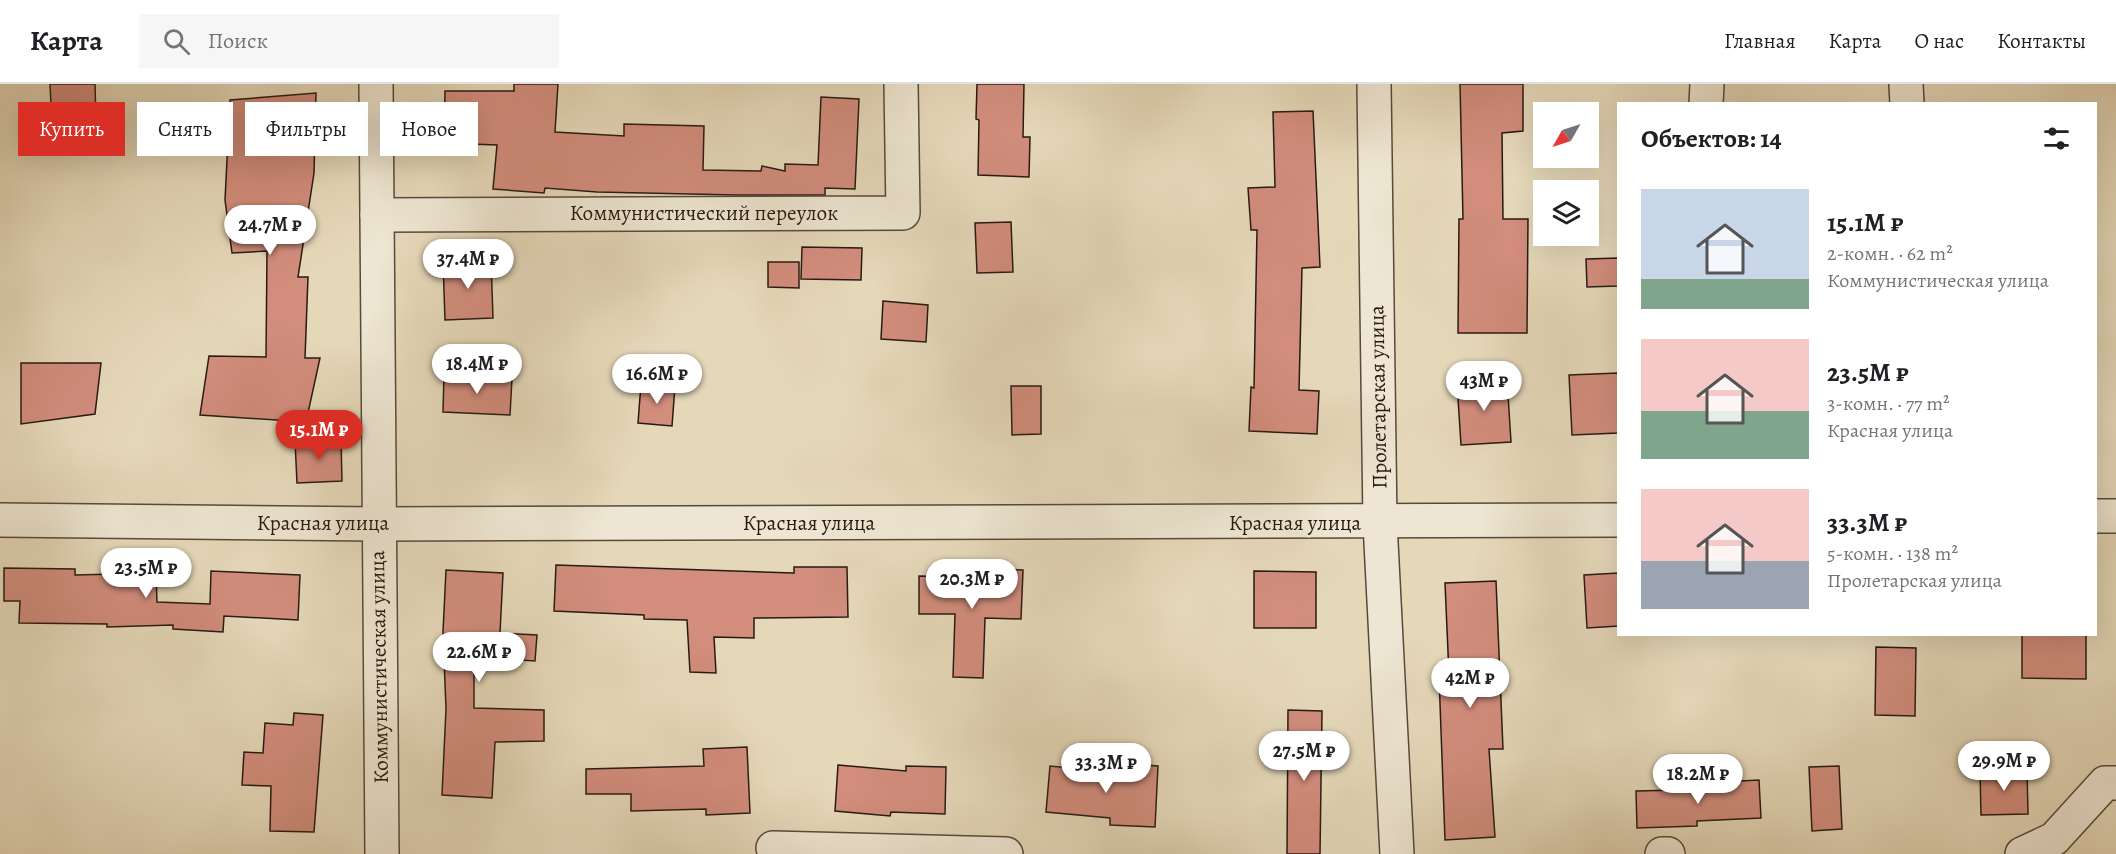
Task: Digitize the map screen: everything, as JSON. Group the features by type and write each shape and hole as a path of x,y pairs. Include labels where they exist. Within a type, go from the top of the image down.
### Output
{"street":[{"name":"Коммунистическая улица","path":"376,84 381,854"},
{"name":"Коммунистический переулок","path":"377,215 903,213 901,84"},
{"name":"Пролетарская улица","path":"1374,84 1380,523 1397,854"},
{"path":"1706,102 1707,84"},
{"path":"1906,84 1907,102"},
{"path":"2097,516 2116,516"},
{"name":"Красная улица","path":"0,520 378,524 1380,523 1617,520"},
{"path":"2022,854 2054,839 2105,783 2116,783"},
{"path":"773,848 1006,854"},
{"path":"1662,854 1668,854"}],"building":[{"path":"50,84 95,84 95,102 51,102"},
{"path":"514,84 558,84 555,132 624,136 624,124 704,126 703,170 761,171 762,166 785,171 785,164 818,165 821,97 859,99 855,189 825,188 825,195 737,195 597,192 545,188 544,193 493,189 497,145 478,144 478,102 445,102 445,91 514,91"},
{"path":"977,84 1024,84 1023,137 1030,137 1029,177 978,175"},
{"path":"1460,84 1523,84 1523,131 1502,133 1503,219 1528,219 1527,333 1458,333 1459,219 1463,219"},
{"path":"316,93 316,102 245,102 245,156 314,156 314,173 298,277 308,277 305,358 320,358 306,422 200,415 209,356 266,357 267,251 232,253 225,200 227,156 233,156 233,102 230,100"},
{"path":"1313,111 1320,267 1302,268 1299,390 1319,391 1317,434 1249,431 1251,387 1254,388 1257,230 1251,230 1248,188 1275,187 1273,112"},
{"path":"1011,222 1013,272 977,273 975,223"},
{"path":"802,247 862,248 861,280 801,279"},
{"path":"1617,258 1617,286 1587,287 1586,259"},
{"path":"491,259 493,318 445,320 443,261"},
{"path":"768,262 799,262 799,288 768,287"},
{"path":"883,301 928,305 926,342 881,339"},
{"path":"21,363 101,363 95,414 21,424"},
{"path":"1617,373 1617,433 1572,435 1569,375"},
{"path":"444,375 512,378 510,415 443,412"},
{"path":"1507,379 1511,442 1461,445 1457,383"},
{"path":"641,384 675,386 672,426 638,423"},
{"path":"1011,386 1041,386 1041,434 1012,435"},
{"path":"341,440 342,481 297,483 295,441"},
{"path":"556,565 794,573 794,567 847,567 848,617 754,618 754,638 714,637 716,673 690,672 687,620 644,619 644,615 554,611"},
{"path":"4,568 75,569 75,575 156,573 157,602 210,604 211,571 300,575 298,620 224,616 223,632 173,629 173,625 107,627 107,624 19,623 20,601 4,601"},
{"path":"977,568 1023,570 1021,619 985,618 983,678 953,677 955,614 919,614 919,576 977,577"},
{"path":"446,570 503,573 500,633 537,635 535,661 474,657 474,708 544,710 544,741 495,742 492,798 442,795 446,709 443,632"},
{"path":"1254,571 1316,572 1316,628 1254,628"},
{"path":"1617,573 1617,626 1587,628 1584,575"},
{"path":"1496,581 1503,749 1489,749 1495,837 1445,840 1439,676 1449,675 1445,583"},
{"path":"2022,636 2086,636 2086,679 2022,678"},
{"path":"1876,647 1916,648 1915,716 1875,715"},
{"path":"1288,710 1322,711 1320,854 1287,854"},
{"path":"294,713 323,715 314,832 270,831 271,786 242,785 244,752 263,753 265,723 293,725"},
{"path":"747,747 750,813 706,815 706,809 631,811 631,794 586,794 586,769 704,766 703,749"},
{"path":"1113,763 1158,766 1155,827 1110,825 1110,818 1046,812 1050,766 1113,772"},
{"path":"838,765 906,771 906,766 946,767 945,814 891,812 890,816 835,811"},
{"path":"1839,766 1842,829 1812,831 1809,767"},
{"path":"2027,769 2028,814 1981,815 1980,771"},
{"path":"1759,780 1761,818 1697,821 1697,826 1637,828 1636,791 1720,789 1720,782"}]}
